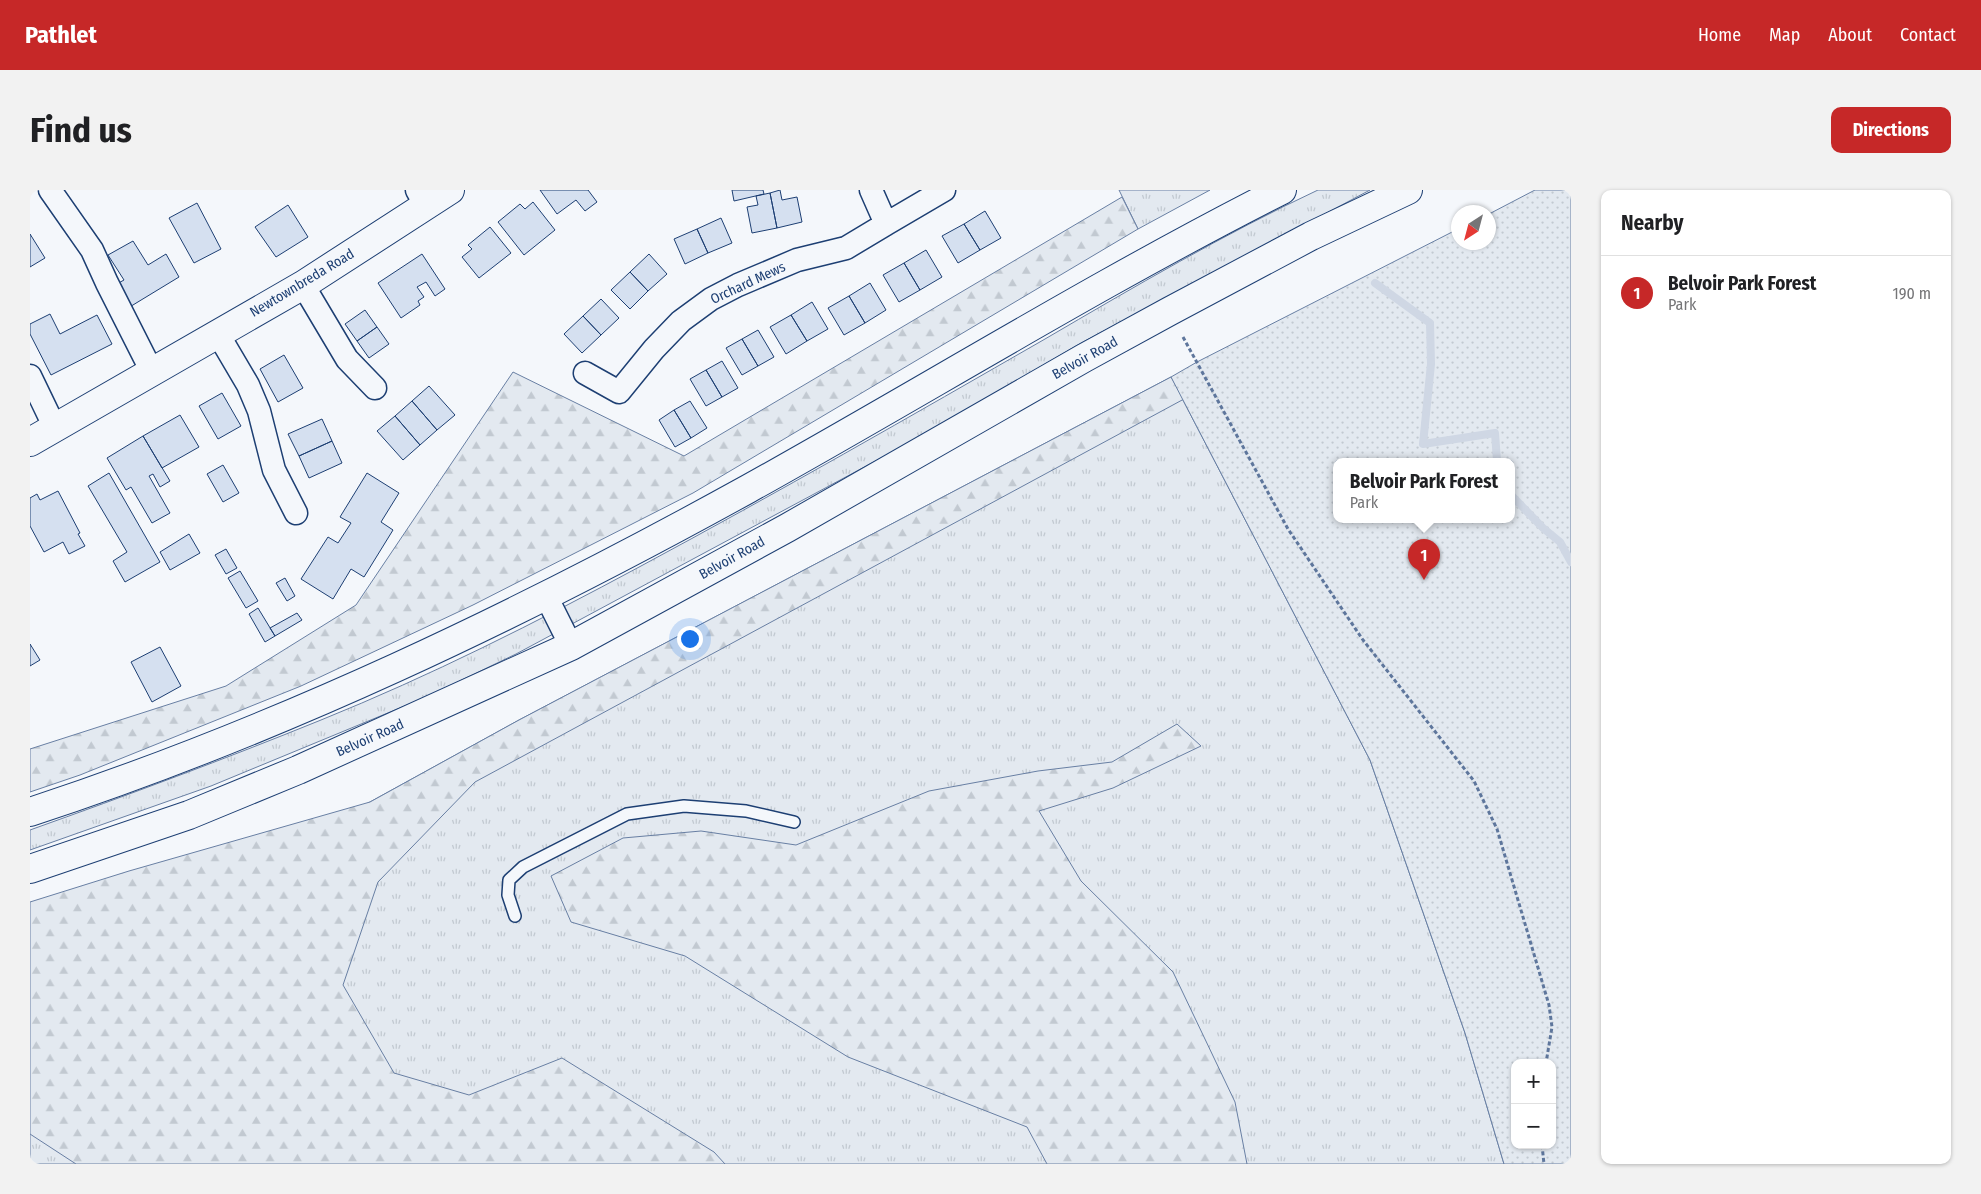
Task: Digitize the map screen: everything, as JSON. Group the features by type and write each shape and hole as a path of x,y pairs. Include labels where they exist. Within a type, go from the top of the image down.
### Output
{"main road":[{"name":"Newtownbreda Road","path":"30,442 303,285 422,198 450,190"},
{"path":"30,812 82,795 232,737 374,678 546,596 750,488 1196,234 1282,190"},
{"name":"Belvoir Road","path":"30,869 189,815 298,770 571,646 787,528 1153,320 1311,236 1408,190"}],"street":[{"path":"50,190 92,250 152,372"},
{"path":"871,190 886,224"},
{"name":"Orchard Mews","path":"585,373 619,392 654,349 681,321 711,299 738,285 797,260 846,248 944,190"},
{"path":"303,285 347,359 375,388"},
{"path":"218,334 248,385 259,411 274,470 296,513"},
{"path":"30,376 55,428"},
{"path":"546,596 571,646"}],"lane":[{"path":"515,916 508,895 509,880 523,867 627,814 684,806 746,811 794,822"}],"path":[{"path":"1183,337 1288,529 1363,640 1474,781 1497,828 1550,1005 1552,1026 1547,1059"},
{"path":"1542,1149 1544,1164"}],"green space":[{"path":"1119,190 1210,190 1138,229"},
{"path":"1318,190 1370,190 1081,343 924,435 516,654 424,698 211,786 30,850 30,830 213,763 362,703 483,648 562,608 793,482 1180,262"},
{"path":"1535,190 1571,190 1571,1164 1504,1164 1465,1033 1370,760 1171,377 1451,233 1451,250 1496,250 1496,210"},
{"path":"1122,197 1138,229 693,493 473,605 301,686 80,775 30,792 30,749 226,686 356,605 513,372 684,456"},
{"path":"1171,377 1370,760 1465,1033 1504,1164 30,1164 30,989 519,720"},
{"path":"1171,377 1184,399 475,782 378,882 343,985 394,1073 469,1095 562,1058 714,1152 725,1164 76,1164 30,1134 30,902 129,871 370,802 519,720"},
{"path":"1177,724 1201,746 1113,788 1039,811 1081,881 1173,972 1235,1102 1247,1164 1047,1164 1027,1127 848,1057 685,956 571,922 551,876 623,838 701,831 796,845 929,791 1038,771 1112,762"}],"building":[{"path":"540,190 588,190 597,202 585,211 576,200 557,214"},
{"path":"732,190 763,190 764,194 734,201"},
{"path":"780,190 782,200 797,197 802,222 777,228 770,193"},
{"path":"770,193 777,228 752,233 747,207 758,205 756,196"},
{"path":"533,202 555,230 524,255 498,222 520,204 525,209"},
{"path":"197,203 221,249 194,263 169,218"},
{"path":"288,205 308,237 276,257 255,227"},
{"path":"985,211 1001,238 980,250 964,224"},
{"path":"721,218 732,243 708,253 697,229"},
{"path":"964,224 980,250 958,263 942,236"},
{"path":"490,227 511,253 479,278 462,257 472,249 468,245"},
{"path":"697,229 708,253 685,264 674,239"},
{"path":"30,234 45,258 30,267"},
{"path":"133,241 148,265 166,254 179,277 128,308 115,285 124,280 108,255"},
{"path":"926,250 942,277 920,290 904,263"},
{"path":"422,254 445,289 435,296 426,282 417,287 424,297 418,301 420,305 401,318 378,283"},
{"path":"649,254 667,274 648,291 630,272"},
{"path":"904,263 920,290 899,302 883,275"},
{"path":"630,272 648,291 630,309 611,290"},
{"path":"870,283 886,310 865,323 849,296"},
{"path":"849,296 865,323 844,335 828,308"},
{"path":"601,299 619,318 601,335 583,316"},
{"path":"812,302 828,329 807,341 791,315"},
{"path":"365,310 377,327 357,341 345,324"},
{"path":"50,314 60,334 97,315 112,344 51,375 30,334 30,324"},
{"path":"791,315 807,341 786,354 770,327"},
{"path":"583,316 601,335 582,353 564,334"},
{"path":"377,327 389,344 369,358 357,341"},
{"path":"758,330 774,357 758,366 742,339"},
{"path":"742,339 758,366 742,375 726,348"},
{"path":"284,355 303,388 278,402 260,369"},
{"path":"722,361 738,388 722,397 706,370"},
{"path":"706,370 722,397 706,406 690,379"},
{"path":"429,386 455,415 437,430 412,401"},
{"path":"222,393 241,426 218,439 199,406"},
{"path":"412,401 437,430 420,445 395,416"},
{"path":"690,401 707,428 691,438 674,410"},
{"path":"674,410 691,438 675,447 659,420"},
{"path":"180,415 199,447 162,468 143,436"},
{"path":"395,416 420,445 403,460 377,431"},
{"path":"322,419 332,441 299,456 288,434"},
{"path":"143,436 170,481 160,487 153,474 149,476 170,513 152,523 131,487 126,490 107,458"},
{"path":"332,441 342,463 309,478 299,456"},
{"path":"223,465 239,493 223,502 207,474"},
{"path":"109,473 160,562 125,582 113,561 127,552 88,486"},
{"path":"367,473 399,493 381,522 393,530 364,577 351,569 333,599 301,579 328,537 338,543 351,523 340,517"},
{"path":"58,491 85,546 69,554 63,542 44,552 30,526 30,498 37,494 40,500"},
{"path":"189,534 200,553 170,570 160,552"},
{"path":"226,549 237,568 226,574 215,555"},
{"path":"240,571 258,601 246,608 228,578"},
{"path":"285,578 295,596 287,601 276,583"},
{"path":"258,608 275,636 265,642 249,614"},
{"path":"297,613 302,620 275,636 270,628"},
{"path":"30,644 40,660 30,666"},
{"path":"160,647 181,686 152,702 131,662"}],"waterway":[{"path":"1375,283 1430,323 1431,364 1423,444 1495,433 1497,458"},
{"path":"1515,499 1543,528 1560,542 1571,562"}],"place":[{"name":"Belvoir Park Forest","path":"1424,580"}]}
